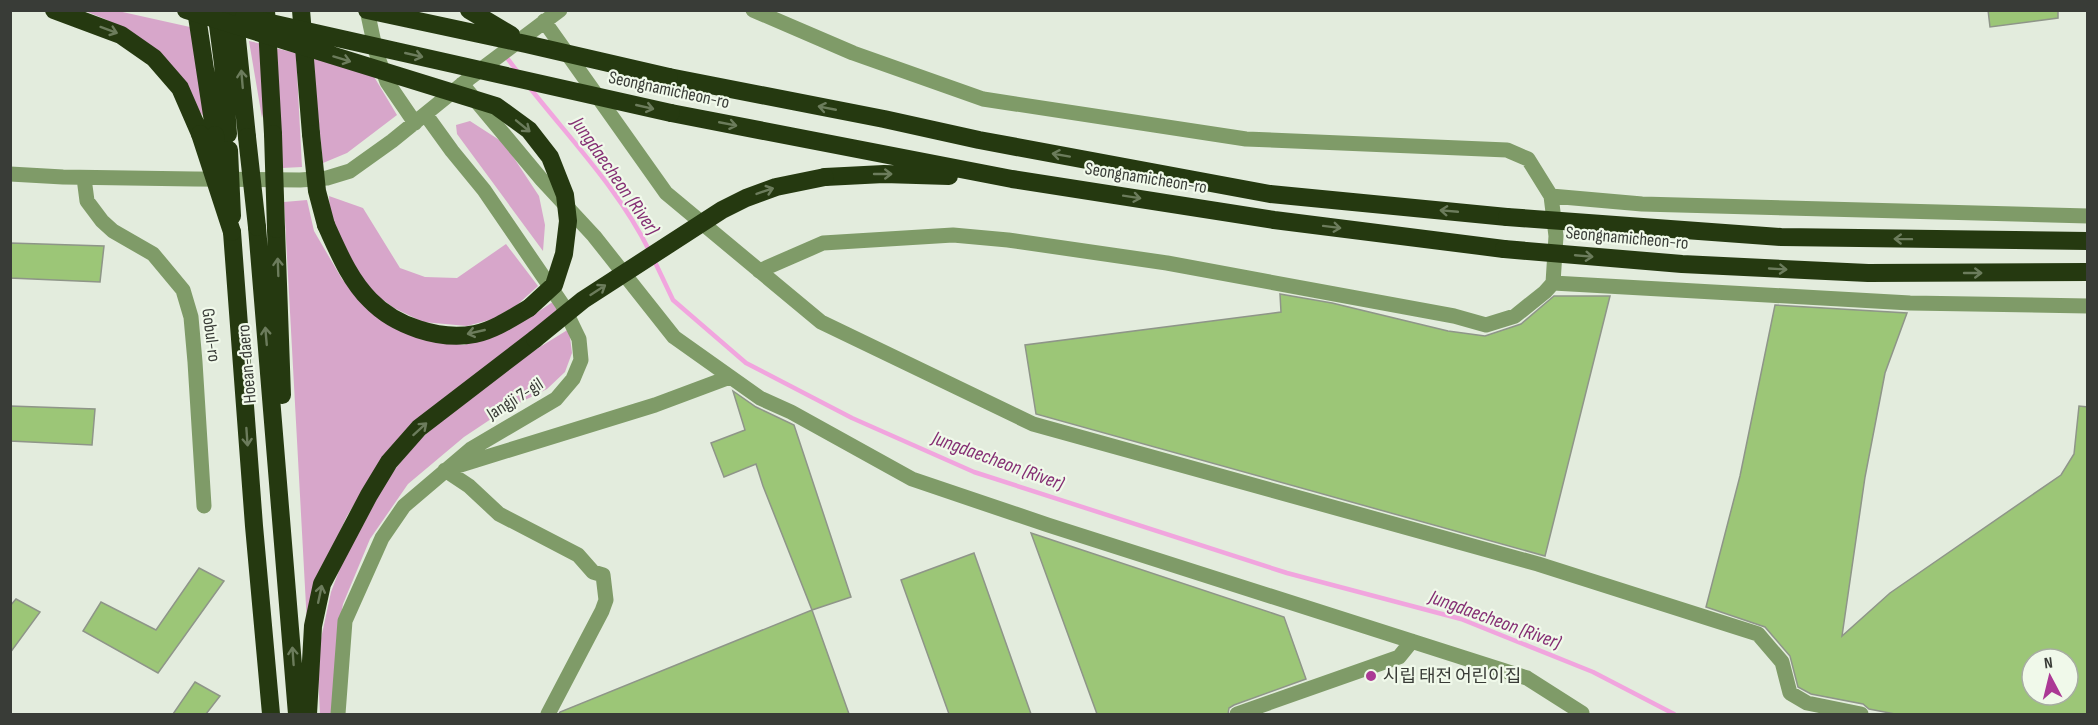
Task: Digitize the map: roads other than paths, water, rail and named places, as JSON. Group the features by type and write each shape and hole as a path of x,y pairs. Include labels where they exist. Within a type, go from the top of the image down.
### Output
{"highway":[{"path":"54,10 121,35 154,58 180,88 214,135"},
{"path":"186,10 496,106 529,130 550,157 565,195 568,220 564,254 554,285 529,308 504,323 476,334 442,336 403,324 370,301 344,265 326,225 317,191 311,134 301,10"},
{"path":"196,10 214,135 232,232"},
{"name":"Hoean-daero","path":"214,10 223,64 214,135 233,208 232,232 254,526 271,714"},
{"name":"Seongnamicheon-ro","path":"214,10 671,113 1011,179 1274,220 1504,249 1682,264 1868,273 2088,272"},
{"name":"Hoean-daero","path":"234,10 257,227 297,714"},
{"path":"266,10 273,134 291,619"},
{"name":"Seongnamicheon-ro","path":"367,10 669,77 979,140 1270,194 1507,217 1781,237 2088,241"},
{"path":"469,10 526,44"},
{"path":"308,714 313,626 322,584 389,462 419,428 583,300 722,210 746,198 776,188 825,177 884,174 1011,179"}],"street":[{"name":"Jangji 7-gil","path":"339,714 345,621 381,538 404,506 471,448 556,399 573,380 580,360 579,339 562,304 484,190 387,82 376,52 367,10"},
{"path":"10,174 84,178 300,180 327,178 350,171 421,119 466,81 560,10"},
{"path":"753,10 853,53 983,99 1246,139 1507,150 1528,159 1551,196 1556,236 1553,283 1515,316 1486,326 1454,316 1167,263 1008,240 953,235 823,243 759,271"},
{"path":"544,21 666,193 820,322 1033,424 1538,564 1758,634 1782,662 1790,693 1808,703 1861,714"},
{"path":"466,81 542,180 594,236 674,337 760,398 791,412 912,479 1048,525 1527,678 1582,714"},
{"name":"Gobul-ro","path":"84,178 87,201 102,221 113,231 153,254 183,290 192,328 204,506"},
{"path":"1551,196 1642,204 2088,216"},
{"path":"1553,283 1910,303 2088,306"},
{"path":"445,470 655,405 730,377"},
{"path":"445,470 469,486 499,514 578,555 593,572 603,575 606,600 602,611 548,714"},
{"path":"1238,714 1399,657 1412,641"}],"waterway":[{"name":"Jungdaecheon (River)","path":"504,54 517,71"},
{"name":"Jungdaecheon (River)","path":"530,88 610,187 650,252"},
{"name":"Jungdaecheon (River)","path":"654,260 673,300 746,363 852,418 974,472 1287,573 1461,619 1593,672 1674,714"}],"place":[{"name":"시립 태전 어린이집","path":"1371,676"}]}
